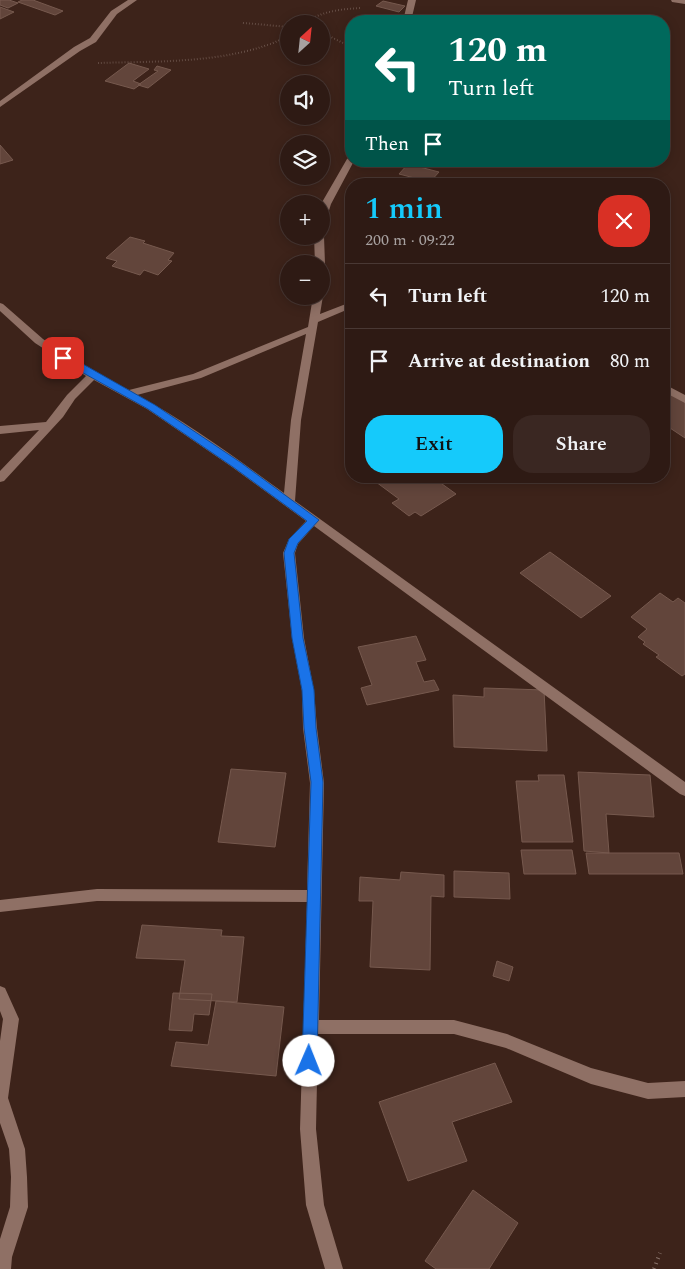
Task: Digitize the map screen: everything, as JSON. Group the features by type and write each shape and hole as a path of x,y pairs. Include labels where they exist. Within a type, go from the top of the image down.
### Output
{"street":[{"path":"0,105 77,49 93,40 114,13 133,0"},
{"path":"408,15 412,0"},
{"path":"675,0 685,2"},
{"path":"330,197 347,167"},
{"path":"289,502 296,420 317,305"},
{"path":"0,306 40,341 75,366 167,417 289,502 685,790"},
{"path":"128,394 197,376 314,324 345,308"},
{"path":"0,478 50,425 71,397 93,375"},
{"path":"670,391 685,400"},
{"path":"0,430 50,425"},
{"path":"313,520 293,542 289,553 298,638 308,690 310,728 317,782 308,1129 314,1196 334,1269"},
{"path":"0,906 97,895 314,896"},
{"path":"0,993 11,1020 0,1098 18,1148 20,1177 19,1207 3,1257 2,1269"},
{"path":"310,1028 454,1028 507,1041 591,1076 648,1091 685,1090"}],"path":[{"path":"317,15 341,9 360,8"},
{"path":"243,23 280,26"},
{"path":"330,36 345,44"},
{"path":"95,63 206,57 234,53 274,44 280,41"},
{"path":"654,1269 660,1253"}],"building":[{"path":"0,0 18,3 8,8 0,5"},
{"path":"33,0 63,11 55,15 18,2"},
{"path":"383,1 405,6 399,12 376,6"},
{"path":"0,7 14,12 0,19"},
{"path":"129,63 149,69 133,81 141,84 134,89 105,81"},
{"path":"157,66 171,70 148,88 138,85 158,71 154,70"},
{"path":"0,145 13,160 0,164"},
{"path":"405,167 420,167 439,172 434,178 414,178 399,174"},
{"path":"130,237 174,253 168,260 172,261 158,275 144,270 140,275 112,266 117,261 106,258"},
{"path":"670,392 685,401 685,438 670,428"},
{"path":"377,483 441,483 456,494 421,516 415,512 409,516 392,503 399,499"},
{"path":"550,552 611,596 581,618 520,573"},
{"path":"660,593 673,602 678,598 685,603 685,674 682,676 656,657 659,655 643,644 645,642 638,637 647,629 631,617"},
{"path":"416,636 426,660 416,662 424,682 434,680 439,690 367,705 361,688 372,685 358,647"},
{"path":"484,688 544,690 547,751 454,747 453,695 484,697"},
{"path":"231,769 286,773 275,847 218,842"},
{"path":"578,772 650,775 654,817 606,814 609,853 584,851"},
{"path":"538,775 564,775 573,842 522,842 516,781 539,781"},
{"path":"521,850 572,850 576,874 524,874"},
{"path":"586,853 679,853 683,874 589,874"},
{"path":"454,871 509,873 510,899 454,897"},
{"path":"401,872 444,875 444,897 431,896 430,970 370,967 373,901 359,901 360,877 400,880"},
{"path":"142,925 222,930 221,936 244,937 237,1002 179,999 185,960 136,958"},
{"path":"497,961 513,967 509,981 493,976"},
{"path":"173,993 212,994 209,1015 194,1014 192,1031 169,1030"},
{"path":"216,1001 284,1007 276,1076 171,1066 176,1042 208,1045"},
{"path":"495,1063 512,1102 452,1122 467,1161 408,1181 379,1102"},
{"path":"473,1190 518,1223 489,1269 436,1269 425,1261"}],"route":[{"path":"63,358 151,407 236,464 313,520 293,542 289,553 297,612 298,638 308,690 310,728 317,782 309,1061"}]}
